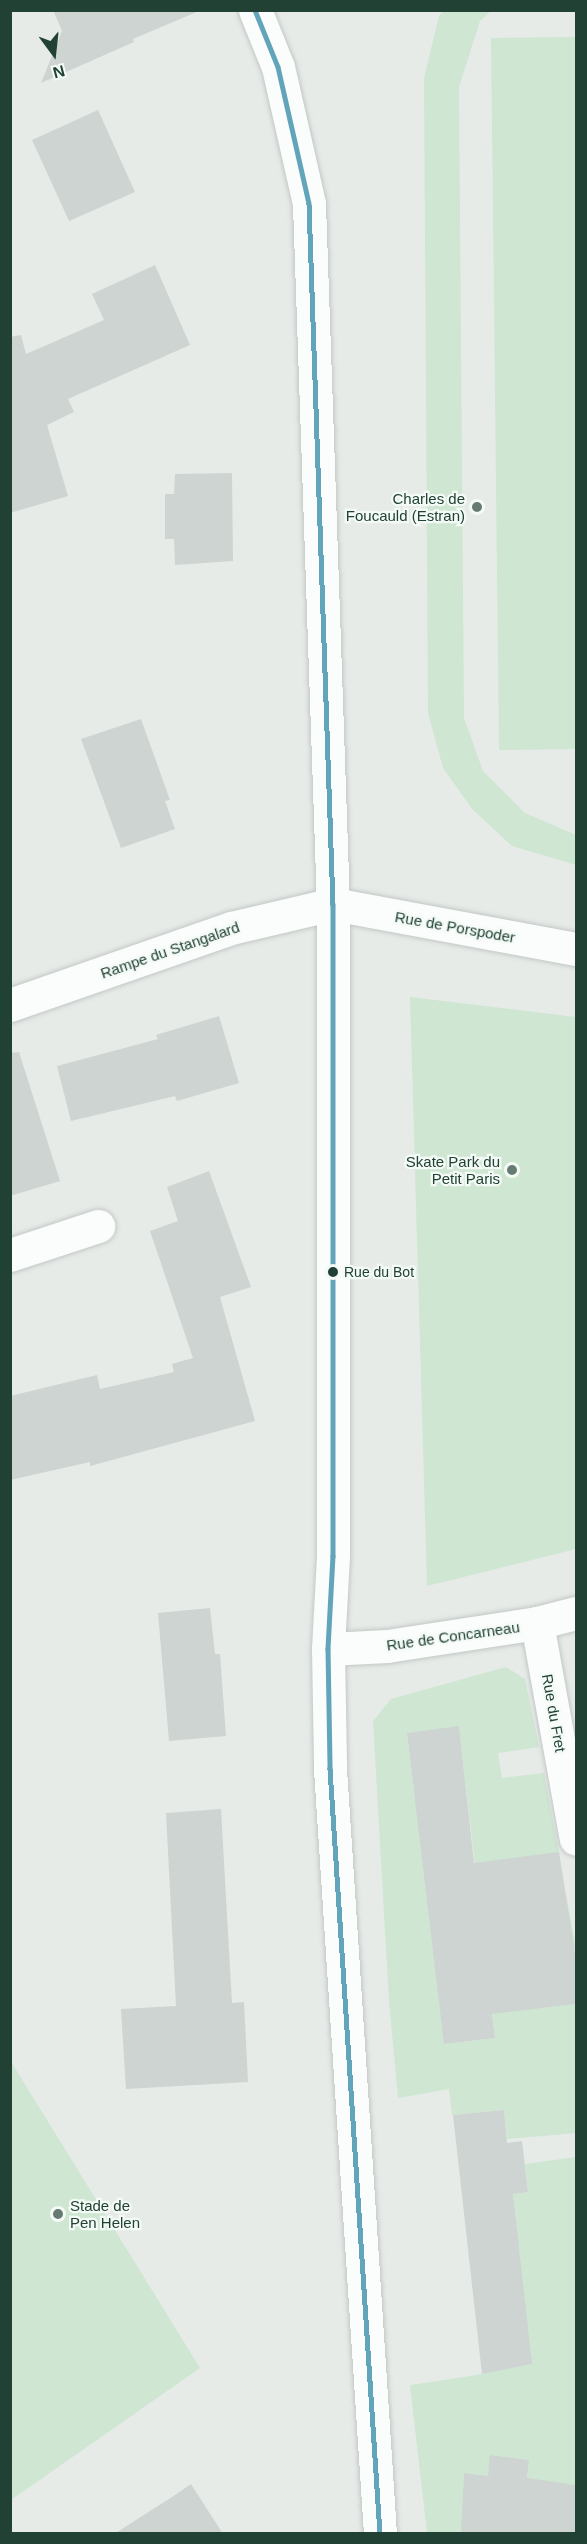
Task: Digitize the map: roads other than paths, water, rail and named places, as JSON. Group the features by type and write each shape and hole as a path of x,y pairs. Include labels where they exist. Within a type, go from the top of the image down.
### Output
{"street":[{"path":"255,10 278,67 309,204 333,904 333,1556 328,1649 331,1799 380,2534"},
{"name":"Rue de Porspoder","path":"333,904 576,949"},
{"name":"Rampe du Stangalard","path":"10,1005 231,928 333,904"},
{"path":"10,1256 98,1226"},
{"name":"Rue de Concarneau","path":"328,1649 387,1646 537,1623 576,1613"},
{"name":"Rue du Fret","path":"537,1623 576,1839"}],"place":[{"name":"Charles de Foucauld (Estran)","path":"477,507"},
{"name":"Skate Park du Petit Paris","path":"512,1170"},
{"name":"Rue du Bot","path":"333,1272"},
{"name":"Stade de Pen Helen","path":"58,2214"}]}
